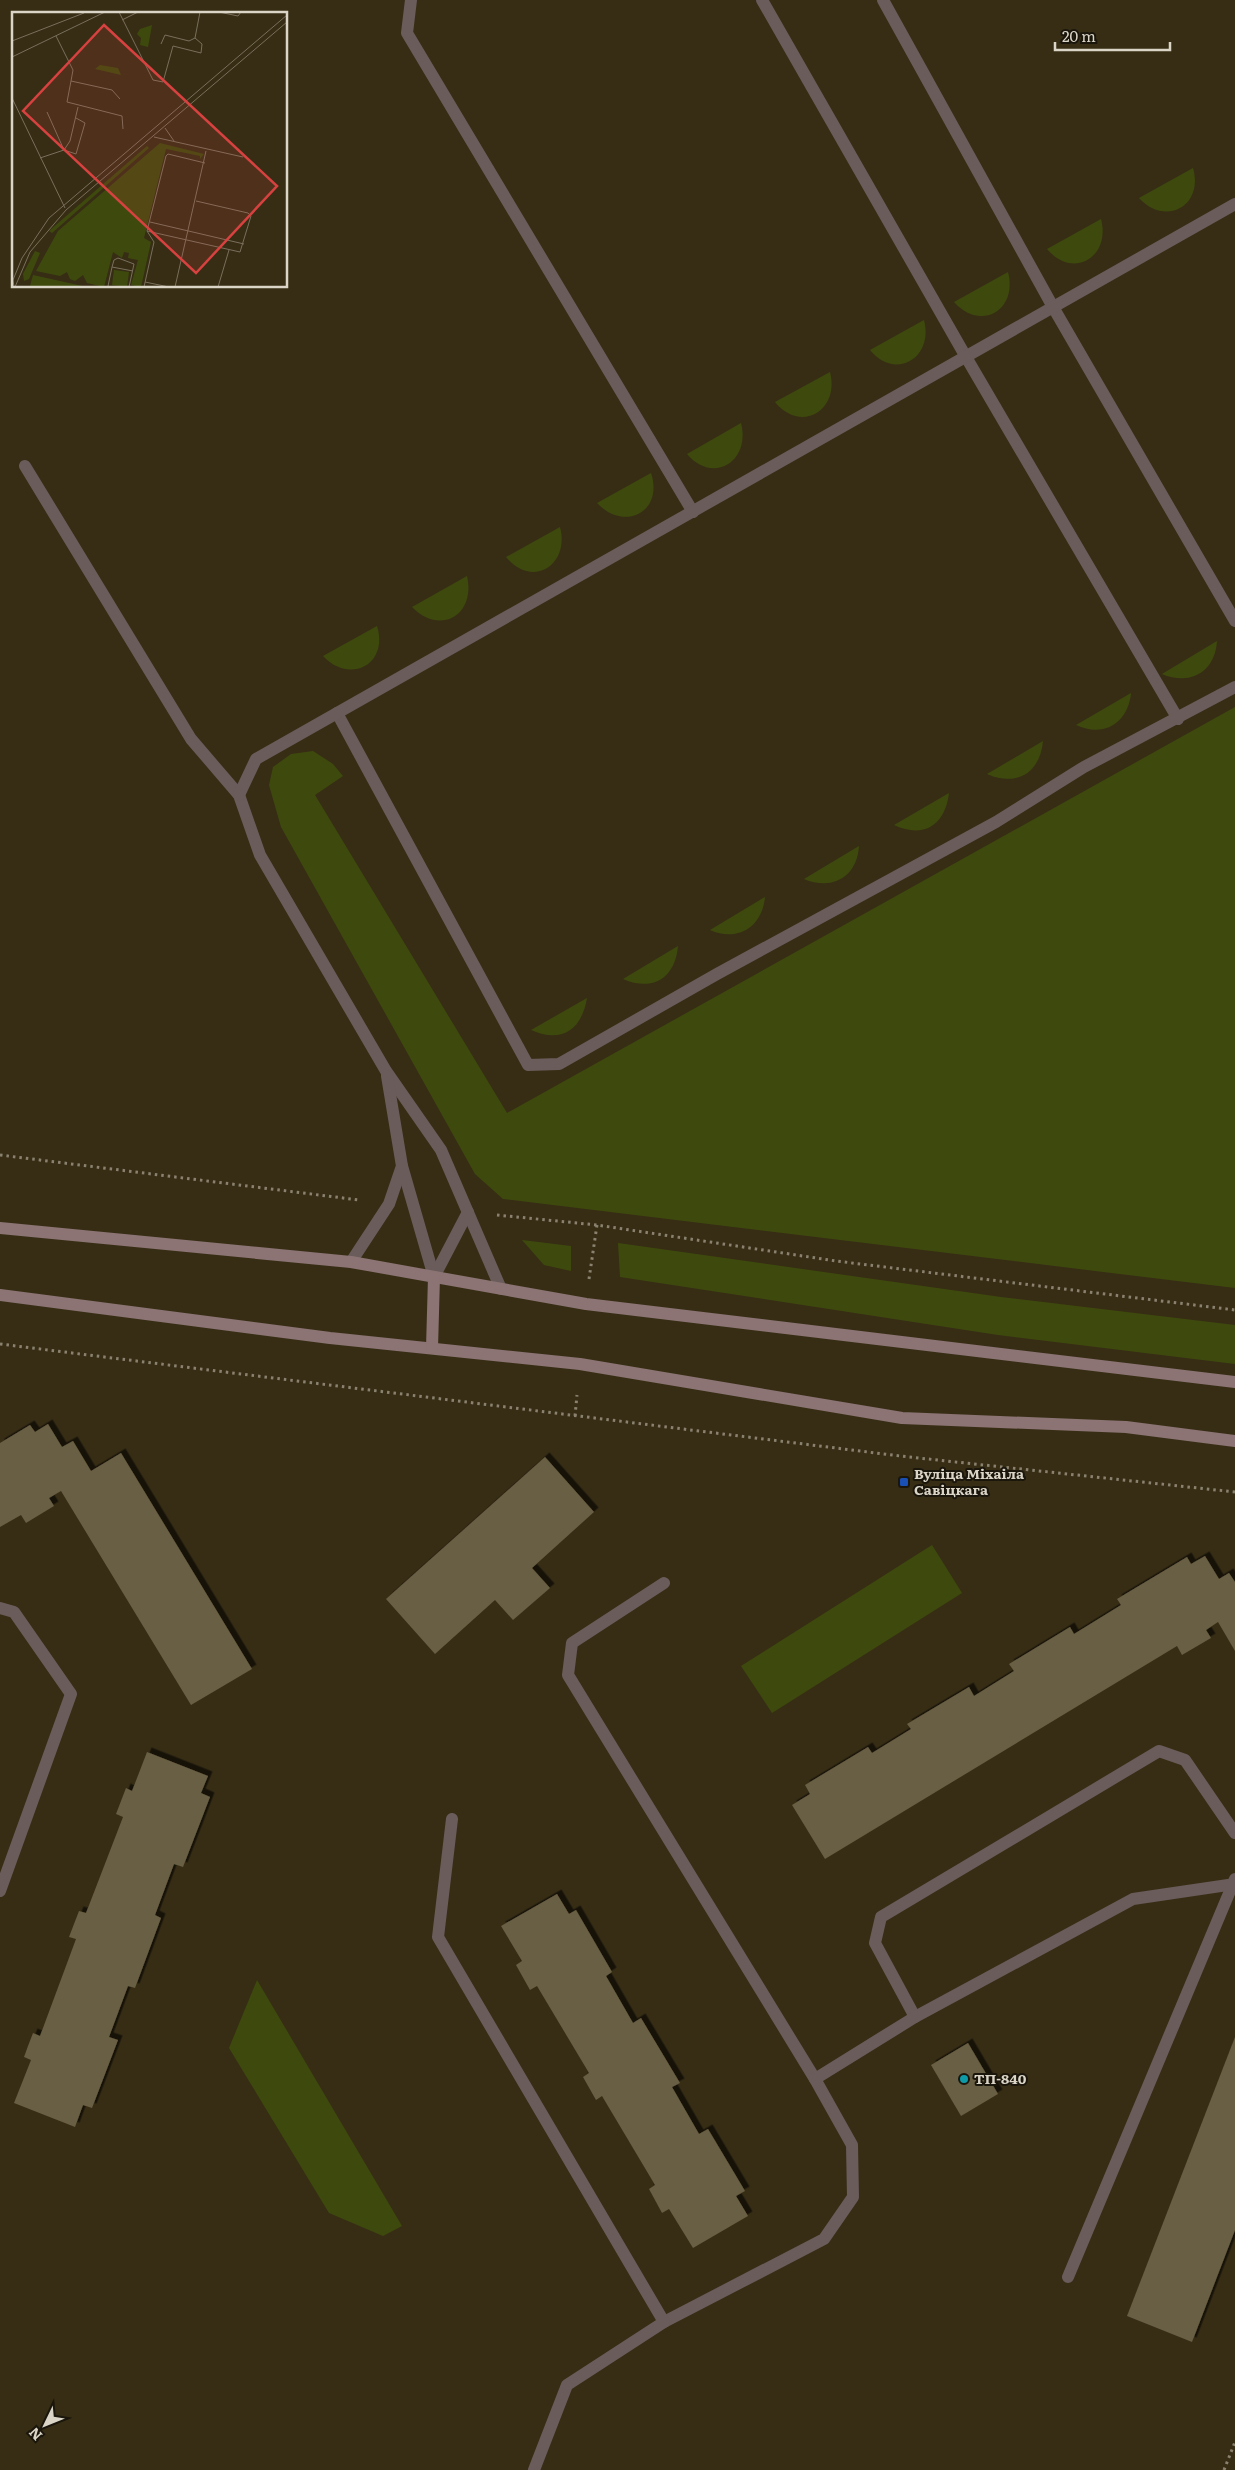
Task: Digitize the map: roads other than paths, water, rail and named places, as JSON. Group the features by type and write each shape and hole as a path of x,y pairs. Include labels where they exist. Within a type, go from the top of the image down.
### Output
{"main road":[{"path":"0,1228 351,1262 619,1308 1235,1382"},
{"path":"432,1348 434,1277"},
{"path":"0,1295 330,1338 580,1364 902,1418 1126,1427 1235,1441"}],"lane":[{"path":"411,0 407,32 693,512"},
{"path":"762,0 966,357 1178,719"},
{"path":"882,0 1053,308 1235,621"},
{"path":"239,795 256,759 1235,204"},
{"path":"25,466 191,739 239,795 260,855 386,1072 441,1150 501,1289"},
{"path":"337,713 528,1064 559,1064 717,974 996,822 1084,767 1178,719 1235,687"},
{"path":"386,1072 402,1166 434,1277"},
{"path":"351,1262 389,1204 402,1166"},
{"path":"434,1277 468,1212"},
{"path":"534,2470 567,2385 664,2322 824,2239 853,2197 852,2145 815,2079 568,1675 572,1643 664,1583"},
{"path":"0,1608 14,1612 71,1694 0,1891"},
{"path":"916,2017 875,1943 881,1917 1158,1752 1185,1760 1235,1833"},
{"path":"452,1819 438,1937 664,2322"},
{"path":"815,2079 916,2017 1133,1898 1235,1882"},
{"path":"1068,2277 1235,1882"}],"place":[{"name":"Вуліца Міхаіла Савіцкага","path":"904,1482"},
{"name":"ТП-840","path":"964,2079"}]}
